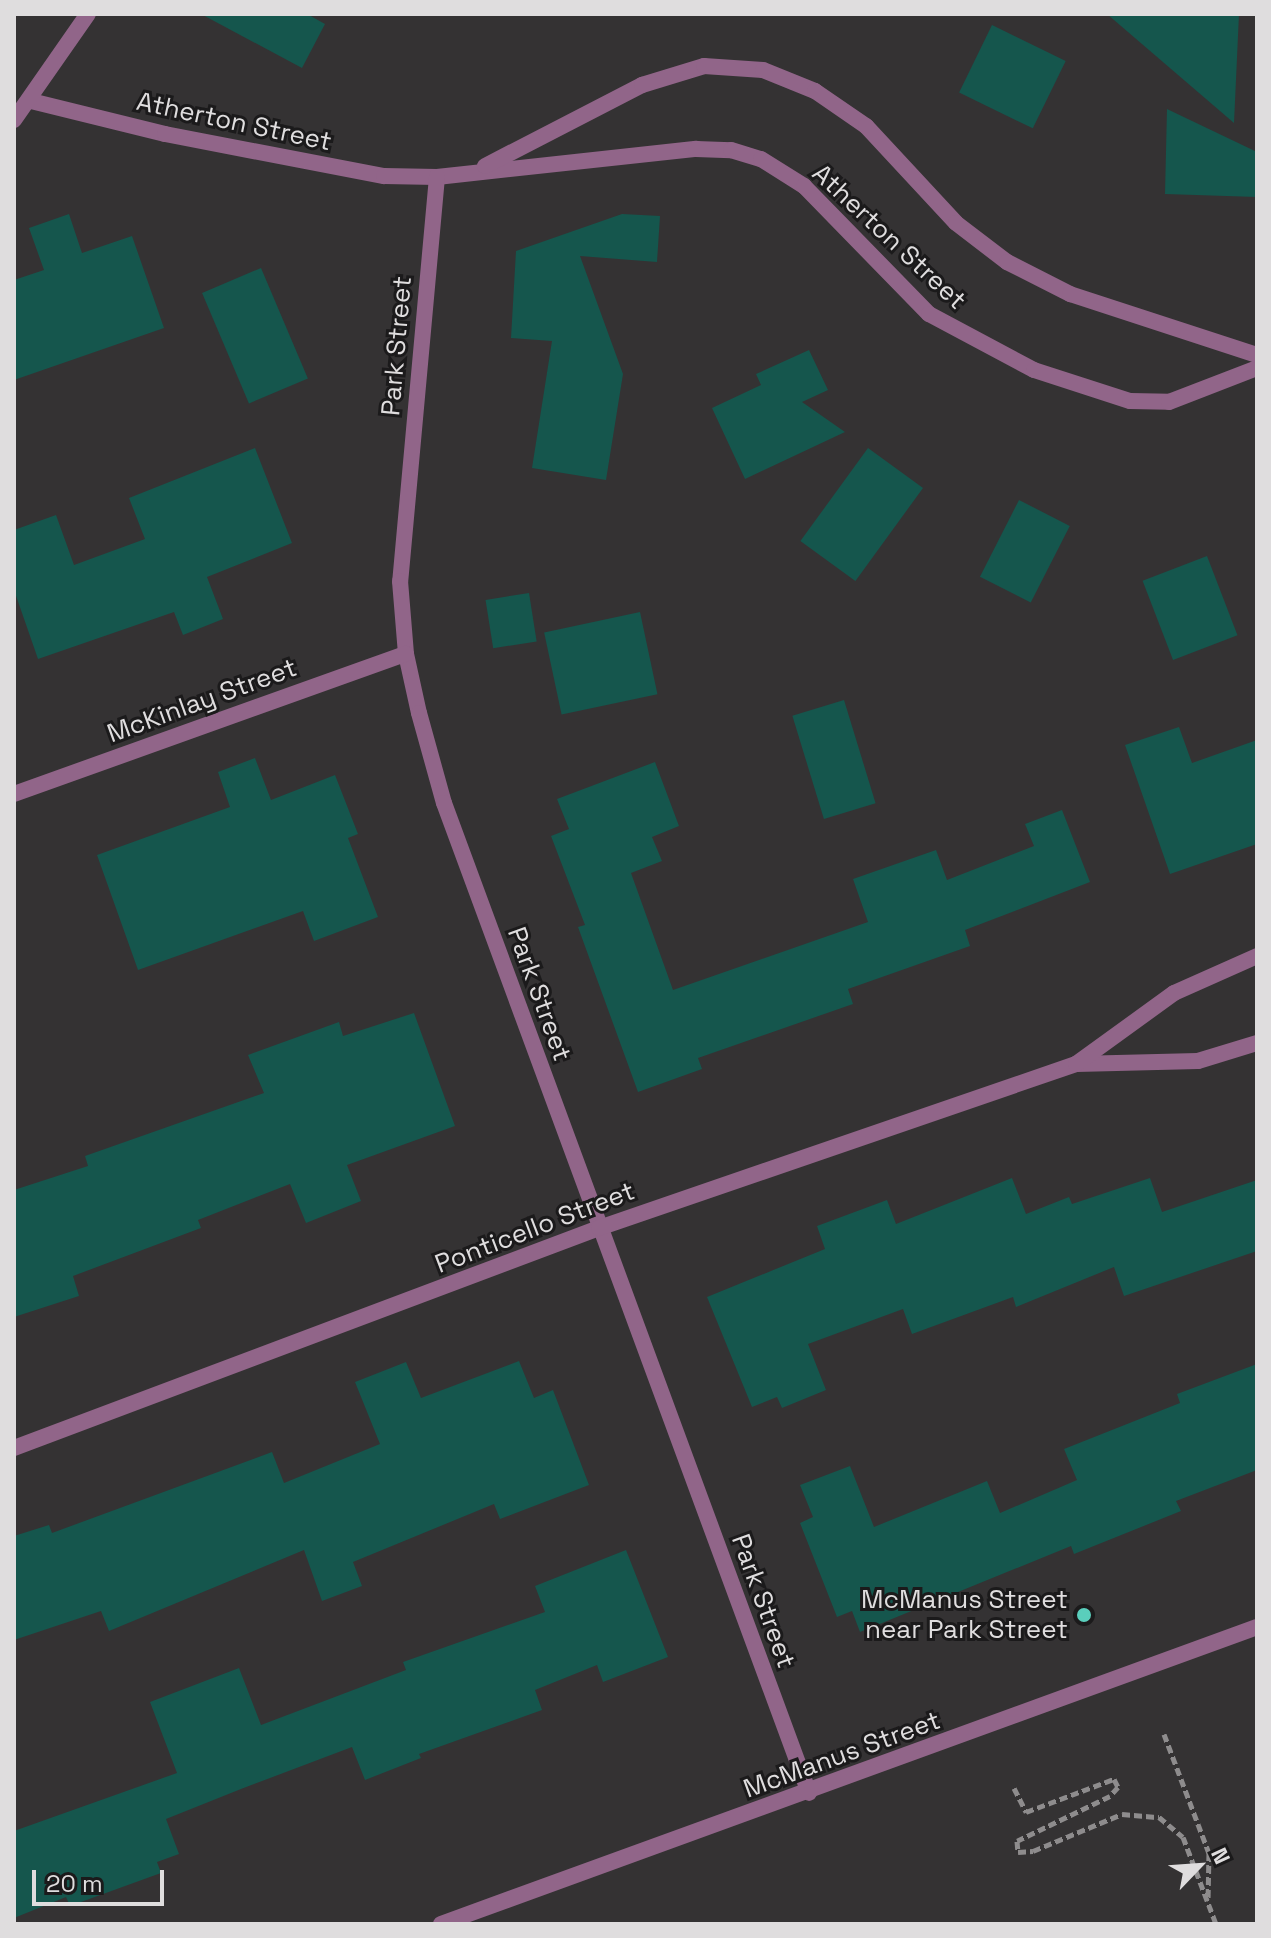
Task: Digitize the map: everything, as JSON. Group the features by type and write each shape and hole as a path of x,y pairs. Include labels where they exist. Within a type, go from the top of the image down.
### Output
{"street":[{"path":"14,120 31,101 88,14"},
{"name":"Atherton Street","path":"476,170 642,85 704,66 763,70 815,91 866,126 956,223 1007,262 1070,294 1257,355"},
{"name":"Atherton Street","path":"31,101 325,167 384,176 437,177 476,170 731,150 761,159 804,186 835,212 929,314 1034,370 1130,401 1169,402 1257,368"},
{"name":"Park Street","path":"437,177 400,581 406,654 444,803 809,1793"},
{"name":"McKinlay Street","path":"14,794 406,654"},
{"name":"Ponticello Street","path":"14,1448 599,1228 1076,1064 1174,993 1257,956"},
{"name":"Ponticello Street","path":"1076,1064 1198,1061 1257,1043"},
{"name":"McManus Street","path":"441,1924 809,1793 1257,1627"}],"path":[{"path":"1164,1734 1209,1853 1208,1902"},
{"path":"1014,1788 1026,1812 1114,1779 1118,1787 1110,1796 1017,1841 1018,1852 1033,1851 1122,1814 1159,1817 1183,1837 1216,1924"}],"building":[{"path":"201,14 307,14 325,24 302,68"},
{"path":"1107,14 1239,14 1234,123"},
{"path":"992,25 1066,61 1033,128 959,92"},
{"path":"1167,109 1257,152 1257,197 1165,194"},
{"path":"69,214 82,253 132,236 164,328 14,380 14,280 44,270 29,228"},
{"path":"622,214 660,216 657,262 580,256 623,374 606,480 532,468 552,341 511,338 516,251"},
{"path":"261,268 308,378 249,403 202,293"},
{"path":"809,350 828,390 802,402 845,432 745,479 712,408 761,385 756,374"},
{"path":"255,448 292,543 207,577 223,619 183,635 174,612 38,659 14,590 14,530 56,515 74,565 145,539 129,498"},
{"path":"868,448 923,488 855,581 800,541"},
{"path":"1019,500 1070,526 1031,603 980,577"},
{"path":"1207,556 1237,635 1173,660 1143,581"},
{"path":"529,593 537,641 493,648 486,600"},
{"path":"640,612 657,694 562,715 544,632"},
{"path":"844,700 876,803 824,819 792,716"},
{"path":"1179,727 1192,763 1257,740 1257,844 1170,874 1125,745"},
{"path":"255,758 271,800 335,775 358,834 348,838 378,917 314,941 303,911 138,970 97,855 230,807 218,772"},
{"path":"655,762 679,826 652,837 662,861 631,873 673,990 868,922 853,879 936,850 947,880 1034,846 1025,824 1062,810 1090,882 965,930 970,946 848,989 853,1004 698,1058 702,1069 638,1092 578,927 585,925 551,836 569,829 557,799"},
{"path":"414,1013 455,1126 347,1165 361,1201 306,1223 290,1184 198,1220 201,1228 73,1276 79,1296 14,1317 14,1190 88,1166 85,1156 264,1093 248,1055 339,1022 343,1036"},
{"path":"1012,1178 1026,1214 1069,1197 1072,1204 1150,1178 1162,1212 1257,1180 1257,1251 1124,1296 1114,1267 1016,1307 1013,1297 912,1334 903,1309 808,1344 826,1390 782,1408 777,1397 752,1407 707,1297 825,1249 817,1226 887,1200 896,1224"},
{"path":"519,1361 534,1398 553,1390 589,1485 500,1519 494,1504 353,1562 362,1586 322,1601 304,1550 109,1631 101,1611 14,1640 14,1536 49,1525 52,1533 272,1452 284,1483 380,1444 355,1382 406,1362 421,1398"},
{"path":"1257,1364 1257,1470 1176,1501 1181,1511 1074,1554 1071,1546 860,1632 852,1611 837,1617 800,1523 813,1517 800,1485 850,1466 874,1527 987,1481 1000,1513 1077,1480 1064,1449 1180,1403 1177,1394"},
{"path":"626,1550 668,1657 603,1682 597,1665 535,1690 542,1710 419,1754 421,1758 365,1780 352,1747 241,1789 166,1819 179,1854 157,1862 161,1873 70,1906 66,1897 14,1918 14,1831 177,1773 150,1702 239,1668 261,1725 406,1670 403,1662 545,1612 535,1586"}],"place":[{"name":"McManus Street near Park Street","path":"1084,1615"}]}
